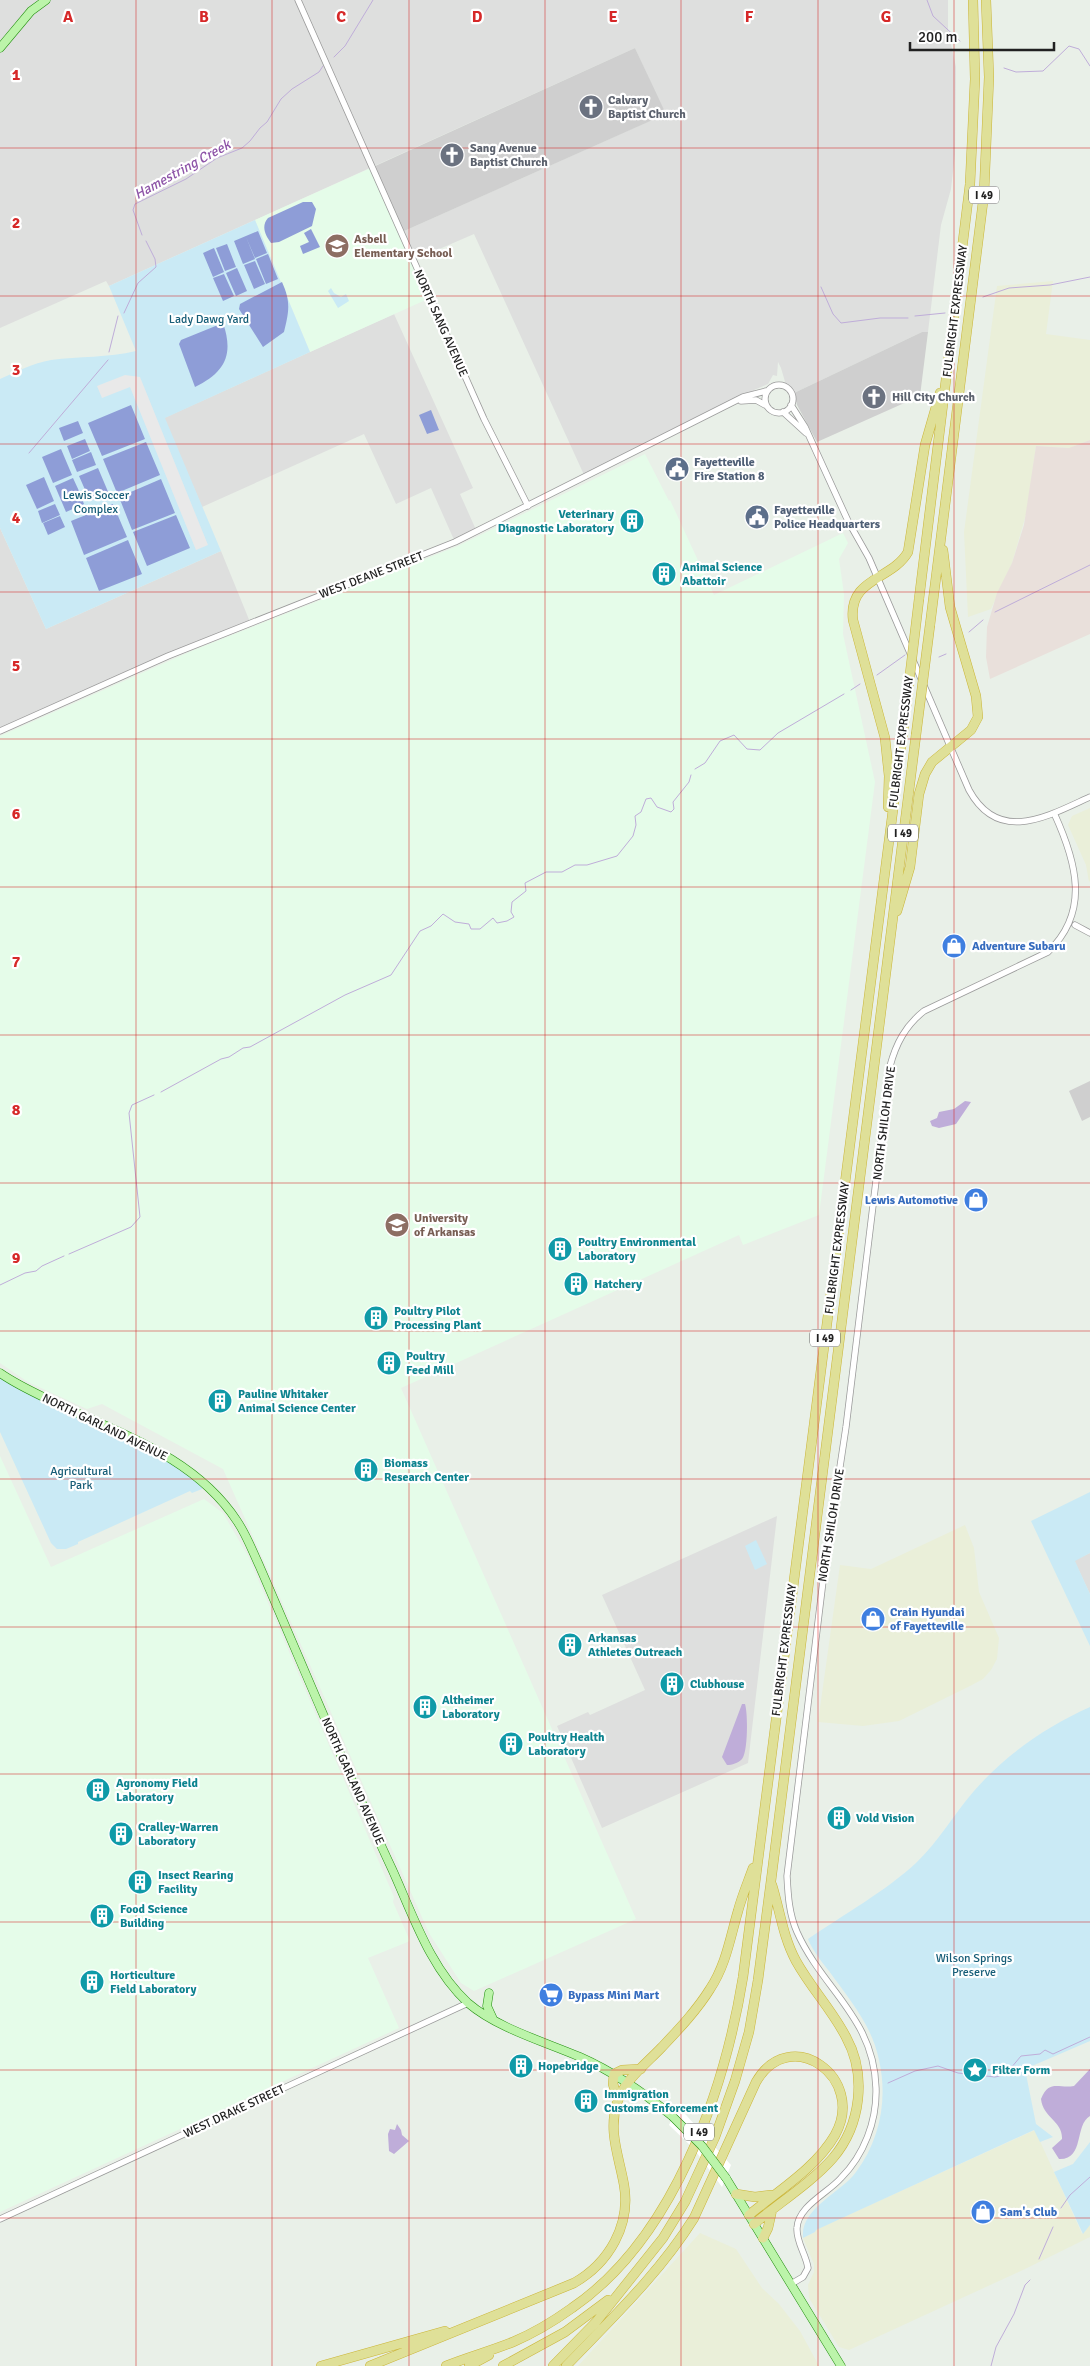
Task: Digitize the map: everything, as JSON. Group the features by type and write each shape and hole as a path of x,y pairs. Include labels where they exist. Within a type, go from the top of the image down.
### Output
{"highway":[{"name":"FULBRIGHT EXPRESSWAY","path":"446,2366 513,2342 573,2308 614,2274 649,2231 673,2190 710,2104 733,2029 742,1977 949,364 973,155 975,78 973,0"},
{"name":"FULBRIGHT EXPRESSWAY","path":"553,2366 596,2322 651,2255 675,2220 699,2172 725,2111 743,2055 754,2006 984,194 989,87 986,0"},
{"path":"891,824 888,811 889,776 885,738 853,613 858,594 877,577 901,562 910,546 925,445 949,364"},
{"path":"891,931 910,866 922,781 932,762 971,730 978,718 979,710 950,607 941,531"},
{"path":"370,2366 574,2283 593,2270 610,2251 620,2228 625,2205 624,2185 613,2135 618,2100 629,2083 703,2000 717,1977 727,1955 738,1910 758,1851"},
{"path":"754,2224 818,2172 838,2150 853,2123 859,2085 856,2063 847,2038 803,1972 791,1949 771,1881"},
{"path":"566,2366 654,2274 683,2236 694,2218 756,2082 763,2071 780,2059 791,2057 804,2058 821,2065 836,2080 842,2101 841,2119 837,2132 825,2150 807,2167 749,2215"},
{"path":"618,2100 613,2084 614,2074 622,2070 641,2069"},
{"path":"736,2194 760,2197 774,2194"},
{"path":"763,2238 768,2228 772,2209"},
{"name":"I 49","path":"503,2366 565,2332 596,2311 623,2287"},
{"path":"321,2366 426,2335 467,2327"},
{"name":"I 49","path":"469,2366 513,2342"}],"main road":[{"path":"0,48 31,11 46,0"},
{"name":"NORTH GARLAND AVENUE","path":"0,1373 24,1388 156,1450 177,1462 208,1487 236,1519 259,1565 375,1833 425,1941 443,1975 468,2003 493,2019 614,2074 629,2083 672,2116 702,2146 726,2178 841,2366"},
{"path":"489,1993 487,2006 493,2019"}],"street":[{"name":"NORTH SANG AVENUE","path":"298,0 484,420 528,506"},
{"path":"806,433 783,412 771,411 766,404 766,391 774,386 786,386 792,396 791,406 806,433 877,577 969,790 981,808 1000,819 1014,822 1031,822 1090,797"},
{"name":"WEST DEANE STREET","path":"0,731 168,656 455,542 734,402 766,391"},
{"name":"WEST DEANE STREET","path":"734,402 756,400 766,404"},
{"path":"783,412 791,406"},
{"name":"NORTH SHILOH DRIVE","path":"791,2284 803,2277 808,2268 797,2236 798,2220 808,2207 842,2178 852,2165 868,2134 876,2105 876,2075 869,2047 858,2022 812,1958 797,1932 790,1911 787,1876 824,1573 846,1427 890,1066 898,1041 915,1018 933,1006 1048,952 1063,940 1075,925 1081,903 1082,882 1076,860 1054,813"},
{"path":"1075,925 1090,934"},
{"name":"WEST DRAKE STREET","path":"0,2219 468,2003"}],"shaded area":[{"path":"0,0 948,0 948,31 956,67 955,154 951,189 941,225 928,332 922,332 794,393 786,385 778,362 777,376 773,375 768,384 754,390 755,394 585,477 474,234 414,260 402,232 665,114 635,48 109,286 106,281 0,328"},
{"path":"635,48 666,114 402,232 373,167"},
{"name":"Asbell Elementary School","path":"373,167 430,298 310,352 255,220"},
{"path":"303,202 312,202 316,209 312,226 279,242 271,243 265,231 265,224 268,218"},
{"path":"311,229 320,247 303,254 300,246 309,242 304,233"},
{"path":"258,231 267,253 255,258 246,237 255,259 243,264 234,241"},
{"path":"227,244 236,267 225,271 216,248"},
{"path":"214,248 224,272 213,277 203,253"},
{"path":"268,254 278,279 266,284 256,259"},
{"path":"255,261 265,284 254,289 244,265"},
{"path":"237,268 247,291 236,296 226,273"},
{"path":"224,274 234,296 223,301 213,278"},
{"path":"1053,281 1046,334 1090,340 1090,440 1070,448 1036,446 1027,511 1012,563 991,609 968,617 964,532 997,286"},
{"path":"282,282 287,295 288,307 284,332 263,347 239,309 240,304"},
{"path":"394,314 473,488 460,494 477,532 455,542 431,488 396,504 364,434 202,507 164,418"},
{"path":"223,323 227,344 227,353 224,361 214,375 195,387 179,344 181,340"},
{"path":"922,332 928,332 920,396 817,442 797,405 794,393"},
{"path":"125,375 140,377 208,545 196,550 130,387 102,398 97,386"},
{"path":"131,405 145,439 102,456 88,423"},
{"path":"431,410 439,430 427,434 419,415"},
{"path":"78,421 83,433 64,441 59,428"},
{"path":"85,439 90,451 72,459 67,446"},
{"path":"1090,440 1090,634 990,679 986,657 987,627 997,593 1012,563 1024,525 1036,446 1069,448"},
{"path":"146,442 160,475 117,493 103,459"},
{"path":"61,449 72,475 53,483 42,457"},
{"path":"91,452 96,465 77,472 72,460"},
{"name":"University of Arkansas","path":"645,454 670,500 714,595 843,533 848,543 839,559 844,594 843,634 875,782 819,1215 743,1245 739,1235 401,1388 636,1919 474,1991 461,1983 429,1933 223,1469 102,1404 87,1409 28,1382 0,1363 0,736 194,650 458,546"},
{"path":"98,468 109,494 90,501 79,476"},
{"path":"44,477 54,501 37,509 26,485"},
{"path":"73,478 79,491 73,494 79,492 84,504 66,512 55,486"},
{"path":"161,479 175,513 132,530 119,497"},
{"path":"55,504 60,515 42,523 38,511"},
{"path":"113,504 127,537 84,555 71,521"},
{"path":"176,515 190,548 147,566 133,532"},
{"path":"60,516 65,527 48,535 43,523"},
{"path":"0,528 46,629 221,551 250,622 0,730"},
{"path":"128,540 142,574 99,591 86,558"},
{"path":"1090,808 1089,882 1086,865 1068,825 1072,816"},
{"path":"1090,1081 1090,1117 1082,1121 1069,1091"},
{"path":"965,1101 971,1102 956,1124 939,1128 932,1126 930,1121 937,1118 939,1112 954,1109"},
{"path":"0,1456 51,1567 204,1499 223,1513 248,1556 394,1897 393,1902 410,1941 368,1958 399,2028 0,2212"},
{"path":"777,1516 748,1763 602,1828 557,1726 588,1712 590,1715 645,1690 602,1595"},
{"path":"965,1525 974,1548 979,1592 999,1638 997,1659 991,1670 983,1679 899,1721 863,1726 818,1722 840,1565 871,1569"},
{"path":"1090,1553 1090,1594 1074,1560"},
{"path":"742,1704 745,1704 747,1715 744,1755 739,1762 727,1765 722,1757"},
{"path":"1090,2069 1090,2116 1085,2120 1073,2154 1067,2158 1059,2159 1052,2148 1062,2139 1061,2133 1056,2123 1045,2111 1041,2099 1047,2089 1051,2087 1074,2086"},
{"path":"397,2124 402,2135 409,2141 394,2154 389,2151 388,2134 390,2129 395,2130"},
{"path":"1035,2130 1082,2234 1090,2225 1090,2237 849,2350 839,2347 809,2298 808,2285 814,2272 814,2264 803,2238 815,2232 815,2230"},
{"path":"700,2233 736,2249 762,2288 779,2304 800,2331 819,2366 578,2366"}],"green space":[{"name":"Lewis Soccer Complex","path":"255,220 310,352 165,418 221,551 46,629 0,528 0,379 44,361 115,355 136,351 109,286"},
{"path":"331,288 334,293 341,297 346,294 349,301 338,308 328,291"},
{"name":"Agricultural Park","path":"0,1376 153,1451 175,1464 202,1486 202,1489 192,1493 190,1491 66,1549 57,1549 51,1543 0,1432"},
{"path":"1090,1492 1090,1553 1075,1561 1090,1594 1090,1646 1031,1521"},
{"path":"756,1540 767,1564 755,1570 745,1546"},
{"name":"Wilson Springs Preserve","path":"1090,1707 1090,2041 1025,2069 1036,2124 1053,2137 1040,2142 1034,2130 816,2230 803,2238 804,2227 814,2210 849,2180 864,2160 880,2119 883,2089 879,2060 871,2035 859,2013 817,1956 808,1939 905,1873 932,1845 974,1791 1013,1753 1058,1723"},
{"path":"1090,2142 1090,2225 1083,2234 1054,2172 1073,2164"}],"pier":[{"path":"678,2106 731,2165 722,2187 694,2149 669,2125"}],"waterway":[{"name":"Hamestring Creek","path":"334,57 345,46 373,0"},
{"name":"Hamestring Creek","path":"927,0 933,16 960,41"},
{"name":"Hamestring Creek","path":"1004,68 1016,72 1043,71 1069,46 1079,49 1090,66"},
{"name":"Hamestring Creek","path":"142,235 133,210 135,204 186,179 217,158 242,148 267,122 281,99 292,89 319,72 323,66"},
{"name":"Hamestring Creek","path":"124,313 138,283 156,267 155,259 146,241"},
{"path":"983,297 1009,288 1050,285 1090,277"},
{"path":"821,287 833,314 841,323 880,318 908,318"},
{"path":"915,316 945,313"},
{"name":"Hamestring Creek","path":"109,352 118,316"},
{"name":"Hamestring Creek","path":"29,453 108,360"},
{"path":"995,612 1090,565"},
{"path":"969,632 983,620"},
{"path":"939,657 946,654"},
{"path":"877,675 905,655"},
{"path":"851,690 860,684"},
{"path":"695,769 705,763 720,741 734,735 747,749 760,750 778,733 844,694"},
{"path":"161,1092 221,1059 229,1057 243,1048 250,1047 345,995 391,975 420,931 431,926 443,914 455,922 469,924 471,929 480,929 493,918 497,923 507,921 514,917 511,912 512,902 526,891 525,883 546,872 562,872 575,865 587,865 617,856 633,836 636,825 635,816 641,812 646,799 651,798 657,807 671,812 674,809 673,802 689,782 691,775"},
{"path":"69,1254 131,1227 140,1217 129,1113 132,1105 154,1095"},
{"path":"0,1285 25,1273 36,1271 42,1266 64,1256"},
{"path":"888,2083 915,2071 938,2066 958,2073 995,2077 1005,2075 1021,2056 1040,2054 1045,2050 1053,2054 1090,2037"},
{"path":"1061,2208 1070,2195 1090,2177"},
{"path":"1039,2259 1053,2227"},
{"path":"991,2366 996,2347 1014,2314 1025,2285 1030,2280"}],"place":[{"name":"Calvary Baptist Church","path":"591,107"},
{"name":"Sang Avenue Baptist Church","path":"452,155"},
{"name":"Asbell Elementary School","path":"337,246"},
{"name":"Hill City Church","path":"874,397"},
{"name":"Fayetteville Fire Station 8","path":"677,469"},
{"name":"Fayetteville Police Headquarters","path":"757,517"},
{"name":"Veterinary Diagnostic Laboratory","path":"632,521"},
{"name":"Animal Science Abattoir","path":"664,574"},
{"name":"Adventure Subaru","path":"954,946"},
{"name":"Lewis Automotive","path":"976,1200"},
{"name":"University of Arkansas","path":"397,1225"},
{"name":"Poultry Environmental Laboratory","path":"560,1249"},
{"name":"Hatchery","path":"576,1284"},
{"name":"Poultry Pilot Processing Plant","path":"376,1318"},
{"name":"Poultry Feed Mill","path":"389,1363"},
{"name":"Pauline Whitaker Animal Science Center","path":"220,1401"},
{"name":"Biomass Research Center","path":"366,1470"},
{"name":"Crain Hyundai of Fayetteville","path":"873,1619"},
{"name":"Arkansas Athletes Outreach","path":"570,1645"},
{"name":"Clubhouse","path":"672,1684"},
{"name":"Altheimer Laboratory","path":"425,1707"},
{"name":"Poultry Health Laboratory","path":"511,1744"},
{"name":"Agronomy Field Laboratory","path":"98,1790"},
{"name":"Vold Vision","path":"839,1818"},
{"name":"Cralley-Warren Laboratory","path":"121,1834"},
{"name":"Insect Rearing Facility","path":"140,1882"},
{"name":"Food Science Building","path":"102,1916"},
{"name":"Horticulture Field Laboratory","path":"92,1982"},
{"name":"Bypass Mini Mart","path":"551,1995"},
{"name":"Hopebridge","path":"521,2066"},
{"name":"Filter Form","path":"975,2070"},
{"name":"Immigration Customs Enforcement","path":"586,2101"},
{"name":"Sam's Club","path":"983,2212"}],"park label":[{"name":"Lady Dawg Yard","path":"209,319"}]}
